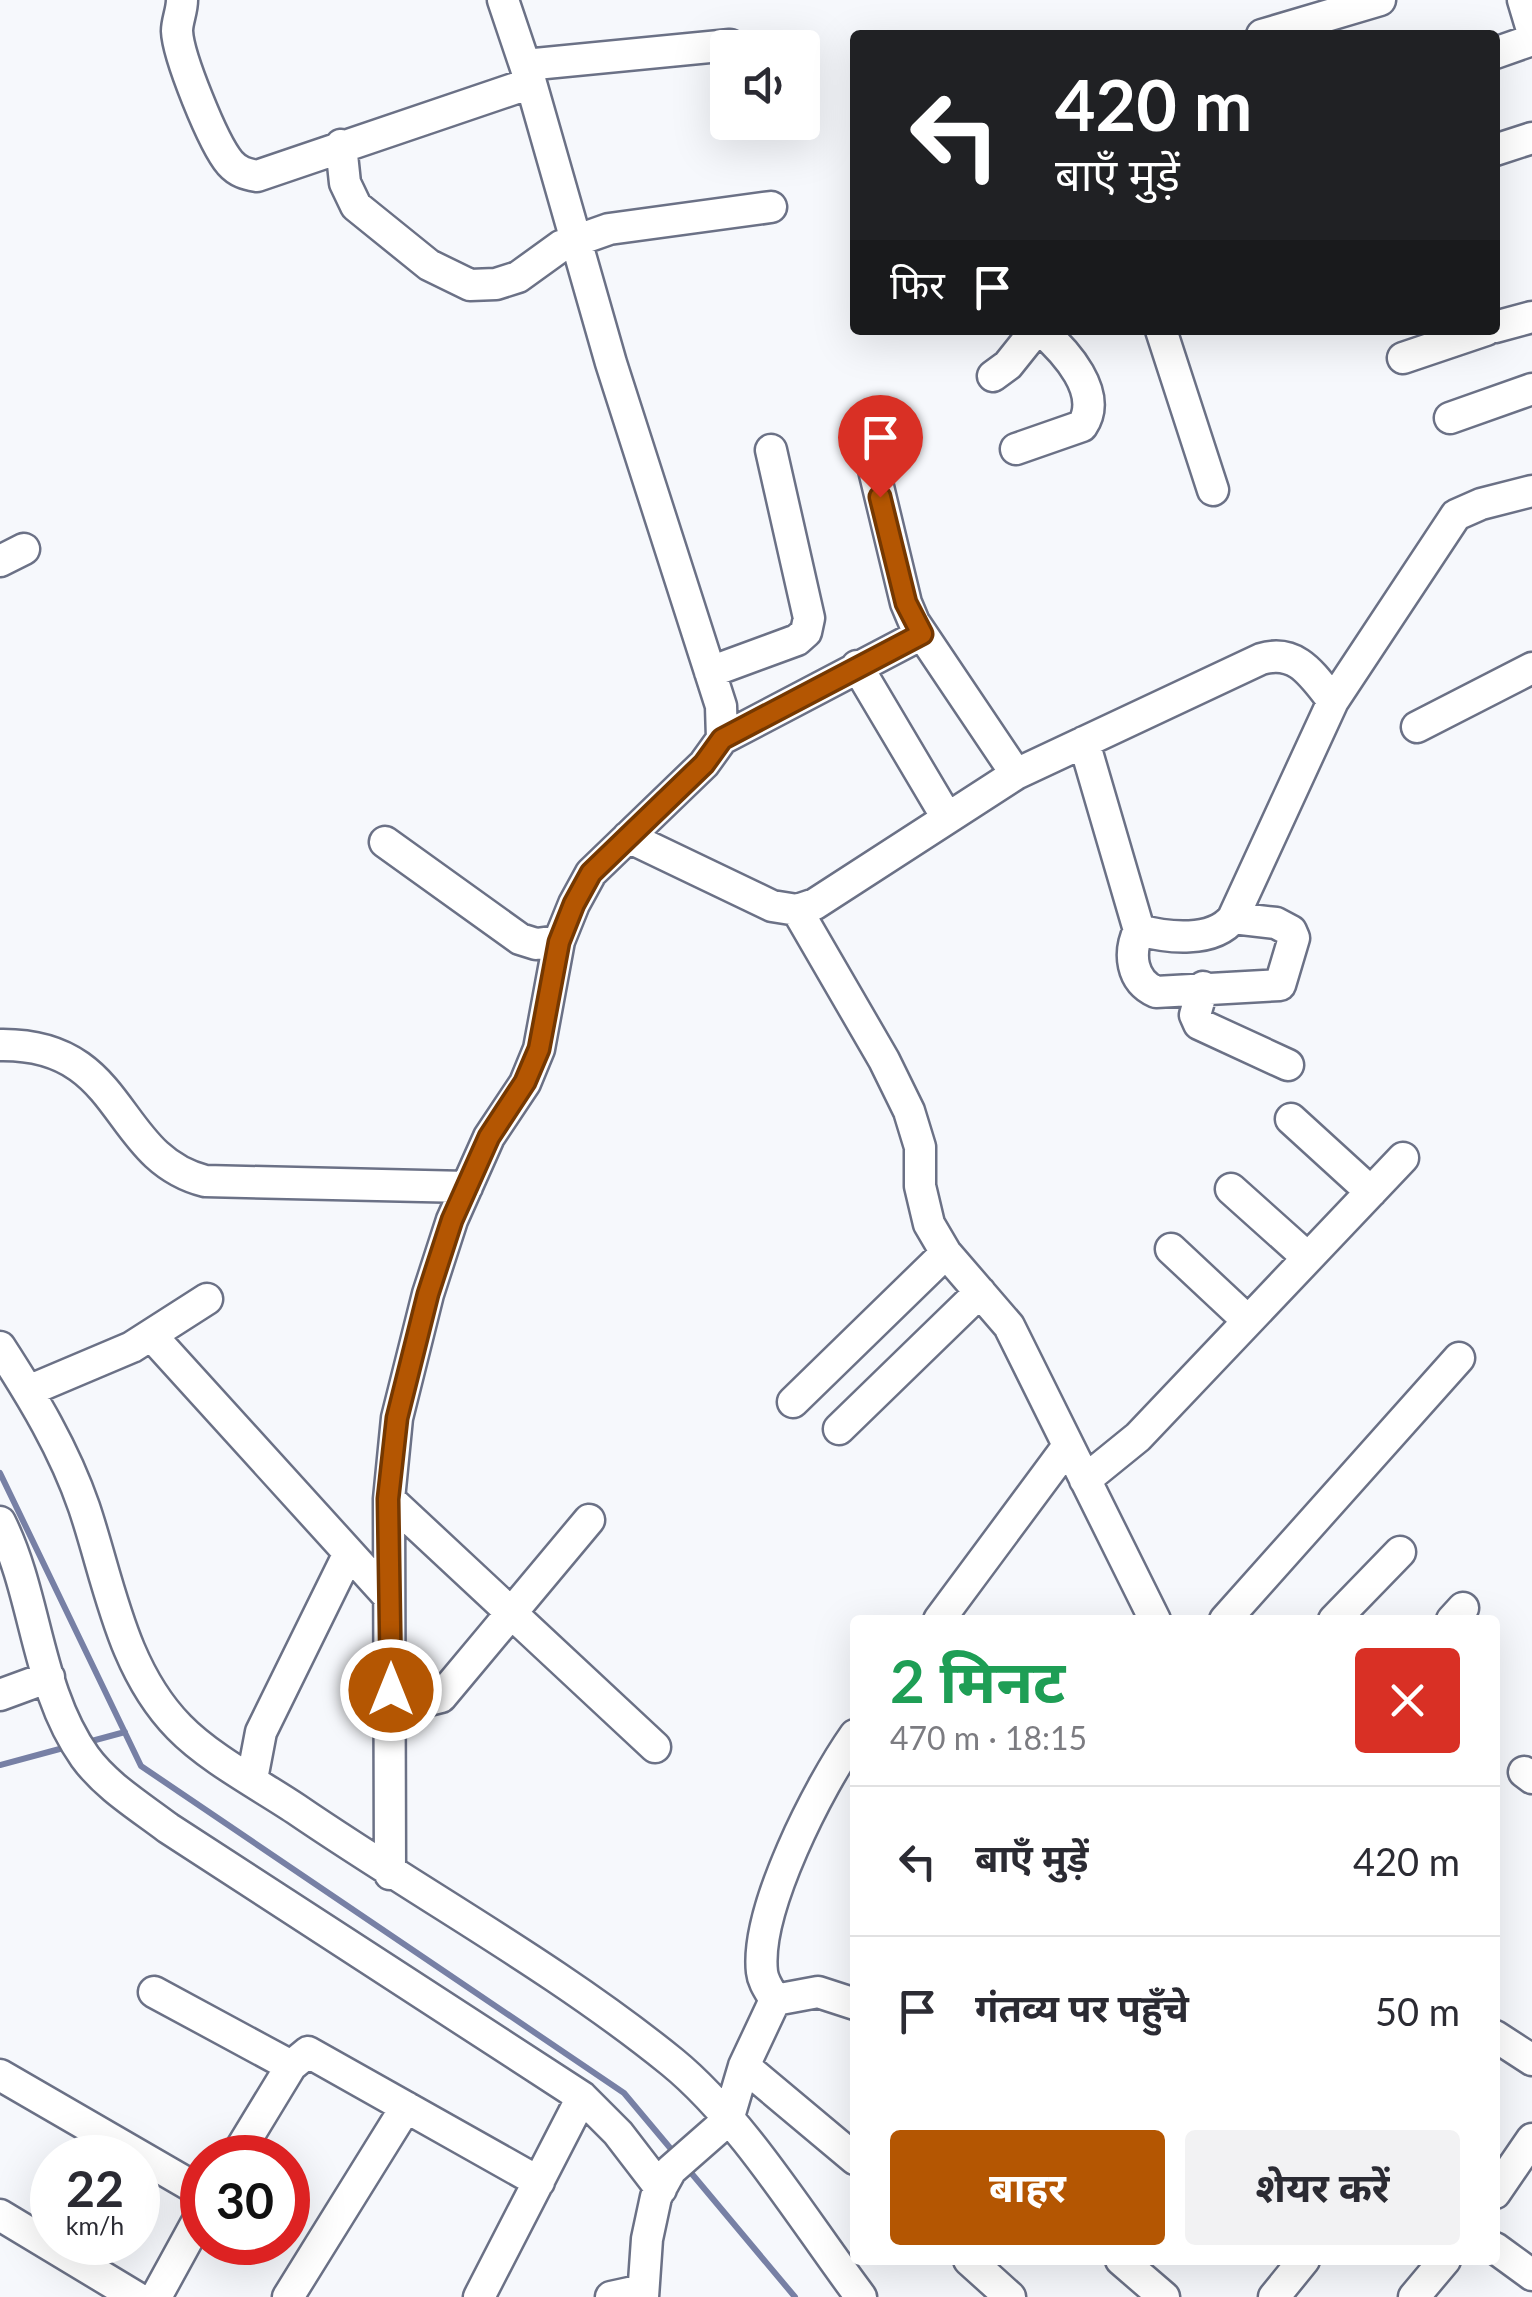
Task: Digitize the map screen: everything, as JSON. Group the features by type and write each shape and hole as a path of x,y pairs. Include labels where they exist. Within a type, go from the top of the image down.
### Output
{"street":[{"path":"182,0 176,29 180,48 214,136 230,164 242,174 257,176 528,74 710,48"},
{"path":"503,0 721,706 722,739"},
{"path":"1279,30 1380,0"},
{"path":"1523,0 1532,30"},
{"path":"1500,51 1532,40"},
{"path":"1500,148 1532,138"},
{"path":"340,145 345,184 356,206 429,265 470,285 496,284 518,277 576,239 676,218 771,207"},
{"path":"1500,326 1532,317"},
{"path":"993,376 1034,335"},
{"path":"1016,450 1082,426 1087,418 1085,390 1072,362 1043,335"},
{"path":"1163,335 1213,490"},
{"path":"1403,358 1471,335"},
{"path":"1450,418 1532,389"},
{"path":"710,672 797,640 806,632 809,618 771,450"},
{"path":"874,470 906,603 922,634 1021,771"},
{"path":"1139,930 1171,935 1214,934 1233,918 1333,701 1456,516 1481,504 1532,491"},
{"path":"390,1874 388,1499 397,1418 428,1294 467,1187 489,1137 525,1082 539,1049 559,942 591,873 704,764 722,739 922,634"},
{"path":"628,837 772,906 797,910 815,904 1021,771 1276,655 1291,657 1305,666 1333,701"},
{"path":"857,666 946,816"},
{"path":"1417,727 1532,668"},
{"path":"1070,748 1139,930 1132,952 1136,975 1144,986 1156,992 1280,985 1286,977 1294,938 1291,931 1276,923 1233,918"},
{"path":"385,842 520,938 536,944 559,942"},
{"path":"797,910 909,1111 920,1147 920,1186 928,1224 946,1253 1009,1326 1152,1615"},
{"path":"1203,987 1196,1014 1200,1024 1288,1066"},
{"path":"0,1045 36,1048 77,1063 102,1083 145,1144 177,1174 205,1181 467,1187"},
{"path":"1291,1119 1370,1192"},
{"path":"1085,1480 1138,1437 1402,1158"},
{"path":"1231,1189 1308,1258"},
{"path":"1171,1248 1248,1321"},
{"path":"793,1402 946,1253"},
{"path":"839,1429 980,1292"},
{"path":"28,1391 152,1336 206,1299"},
{"path":"152,1336 389,1598"},
{"path":"0,1347 58,1442 84,1506 120,1625 140,1674 179,1727 390,1874 569,1986 676,2065 861,2297"},
{"path":"1229,1615 1459,1358"},
{"path":"943,1615 1068,1446"},
{"path":"388,1499 655,1747"},
{"path":"391,1690 425,1701 441,1697 589,1520"},
{"path":"0,1522 49,1678 78,1743 113,1787 168,1828 582,2097 666,2179"},
{"path":"1339,1615 1400,1552"},
{"path":"252,1779 261,1732 349,1554"},
{"path":"0,1696 49,1678"},
{"path":"775,2000 762,1977 762,1948 774,1903 816,1802 850,1749"},
{"path":"154,1992 291,2066"},
{"path":"775,2000 818,1992 850,2002"},
{"path":"611,2297 643,2294 647,2239 666,2179 724,2123 744,2066 775,2000"},
{"path":"1500,2039 1532,2060"},
{"path":"249,2135 291,2066 308,2052 538,2182"},
{"path":"744,2066 850,2154"},
{"path":"0,2074 180,2179"},
{"path":"480,2297 582,2097"},
{"path":"288,2297 406,2108"},
{"path":"1500,2185 1532,2139"},
{"path":"0,2215 136,2297"},
{"path":"1500,2252 1532,2275"},
{"path":"156,2297 180,2253"},
{"path":"982,2265 1010,2297"},
{"path":"1127,2265 1164,2297"},
{"path":"1274,2297 1300,2265"},
{"path":"1414,2297 1441,2265"}],"waterway":[{"path":"0,1473 141,1766 624,2093 676,2155"},
{"path":"88,1742 125,1732"},
{"path":"0,1765 67,1747"},
{"path":"687,2168 795,2297"}],"route":[{"path":"391,1690 388,1499 397,1418 428,1294 452,1220 489,1137 525,1082 539,1049 559,942 574,904 591,873 704,764 722,739 922,634 906,603 880,497"}]}
